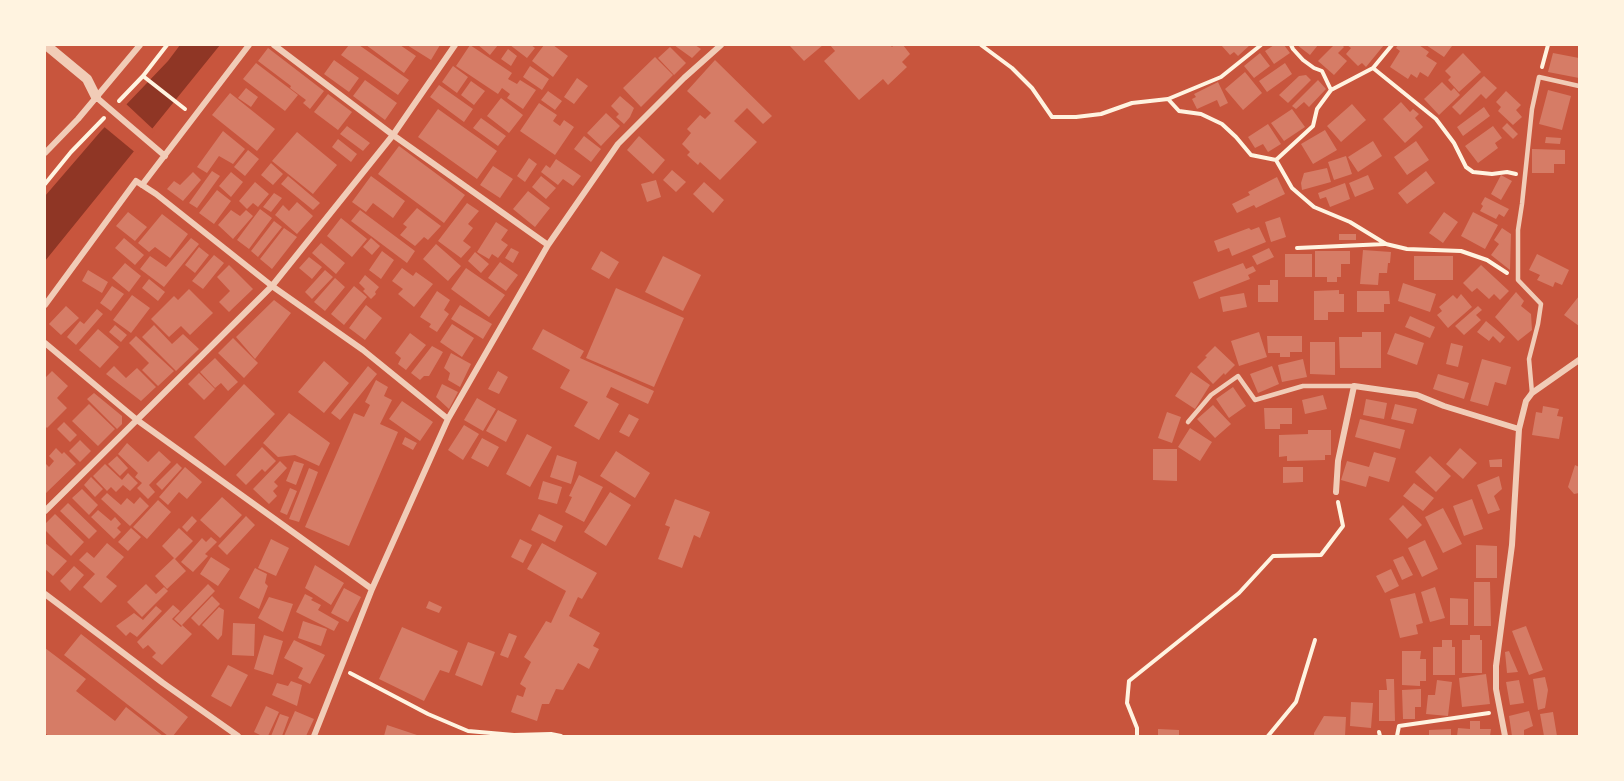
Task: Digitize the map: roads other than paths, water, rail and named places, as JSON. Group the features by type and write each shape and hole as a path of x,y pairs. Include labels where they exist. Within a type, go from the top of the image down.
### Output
{"street":[{"path":"46,45 87,80 96,98 165,156"},
{"path":"45,153 96,98 140,45"},
{"path":"142,185 249,45"},
{"path":"274,45 393,135 548,245"},
{"path":"45,511 272,286 393,135 455,45"},
{"path":"314,736 372,589 448,420 548,245 618,144 684,78 721,45"},
{"path":"45,305 136,181 272,286 363,350 448,420"},
{"path":"45,344 137,420 372,589"},
{"path":"1505,736 1496,689 1496,666 1512,545 1519,429 1526,401 1532,393 1579,360"},
{"path":"1336,492 1338,460 1354,386 1417,395 1444,406 1519,429"},
{"path":"45,594 238,736"}],"lane":[{"path":"1532,393 1529,359 1541,304 1518,280 1518,230 1532,109 1539,77 1579,86"},
{"path":"1188,422 1211,396 1238,376 1255,400 1303,386 1354,386"}]}
